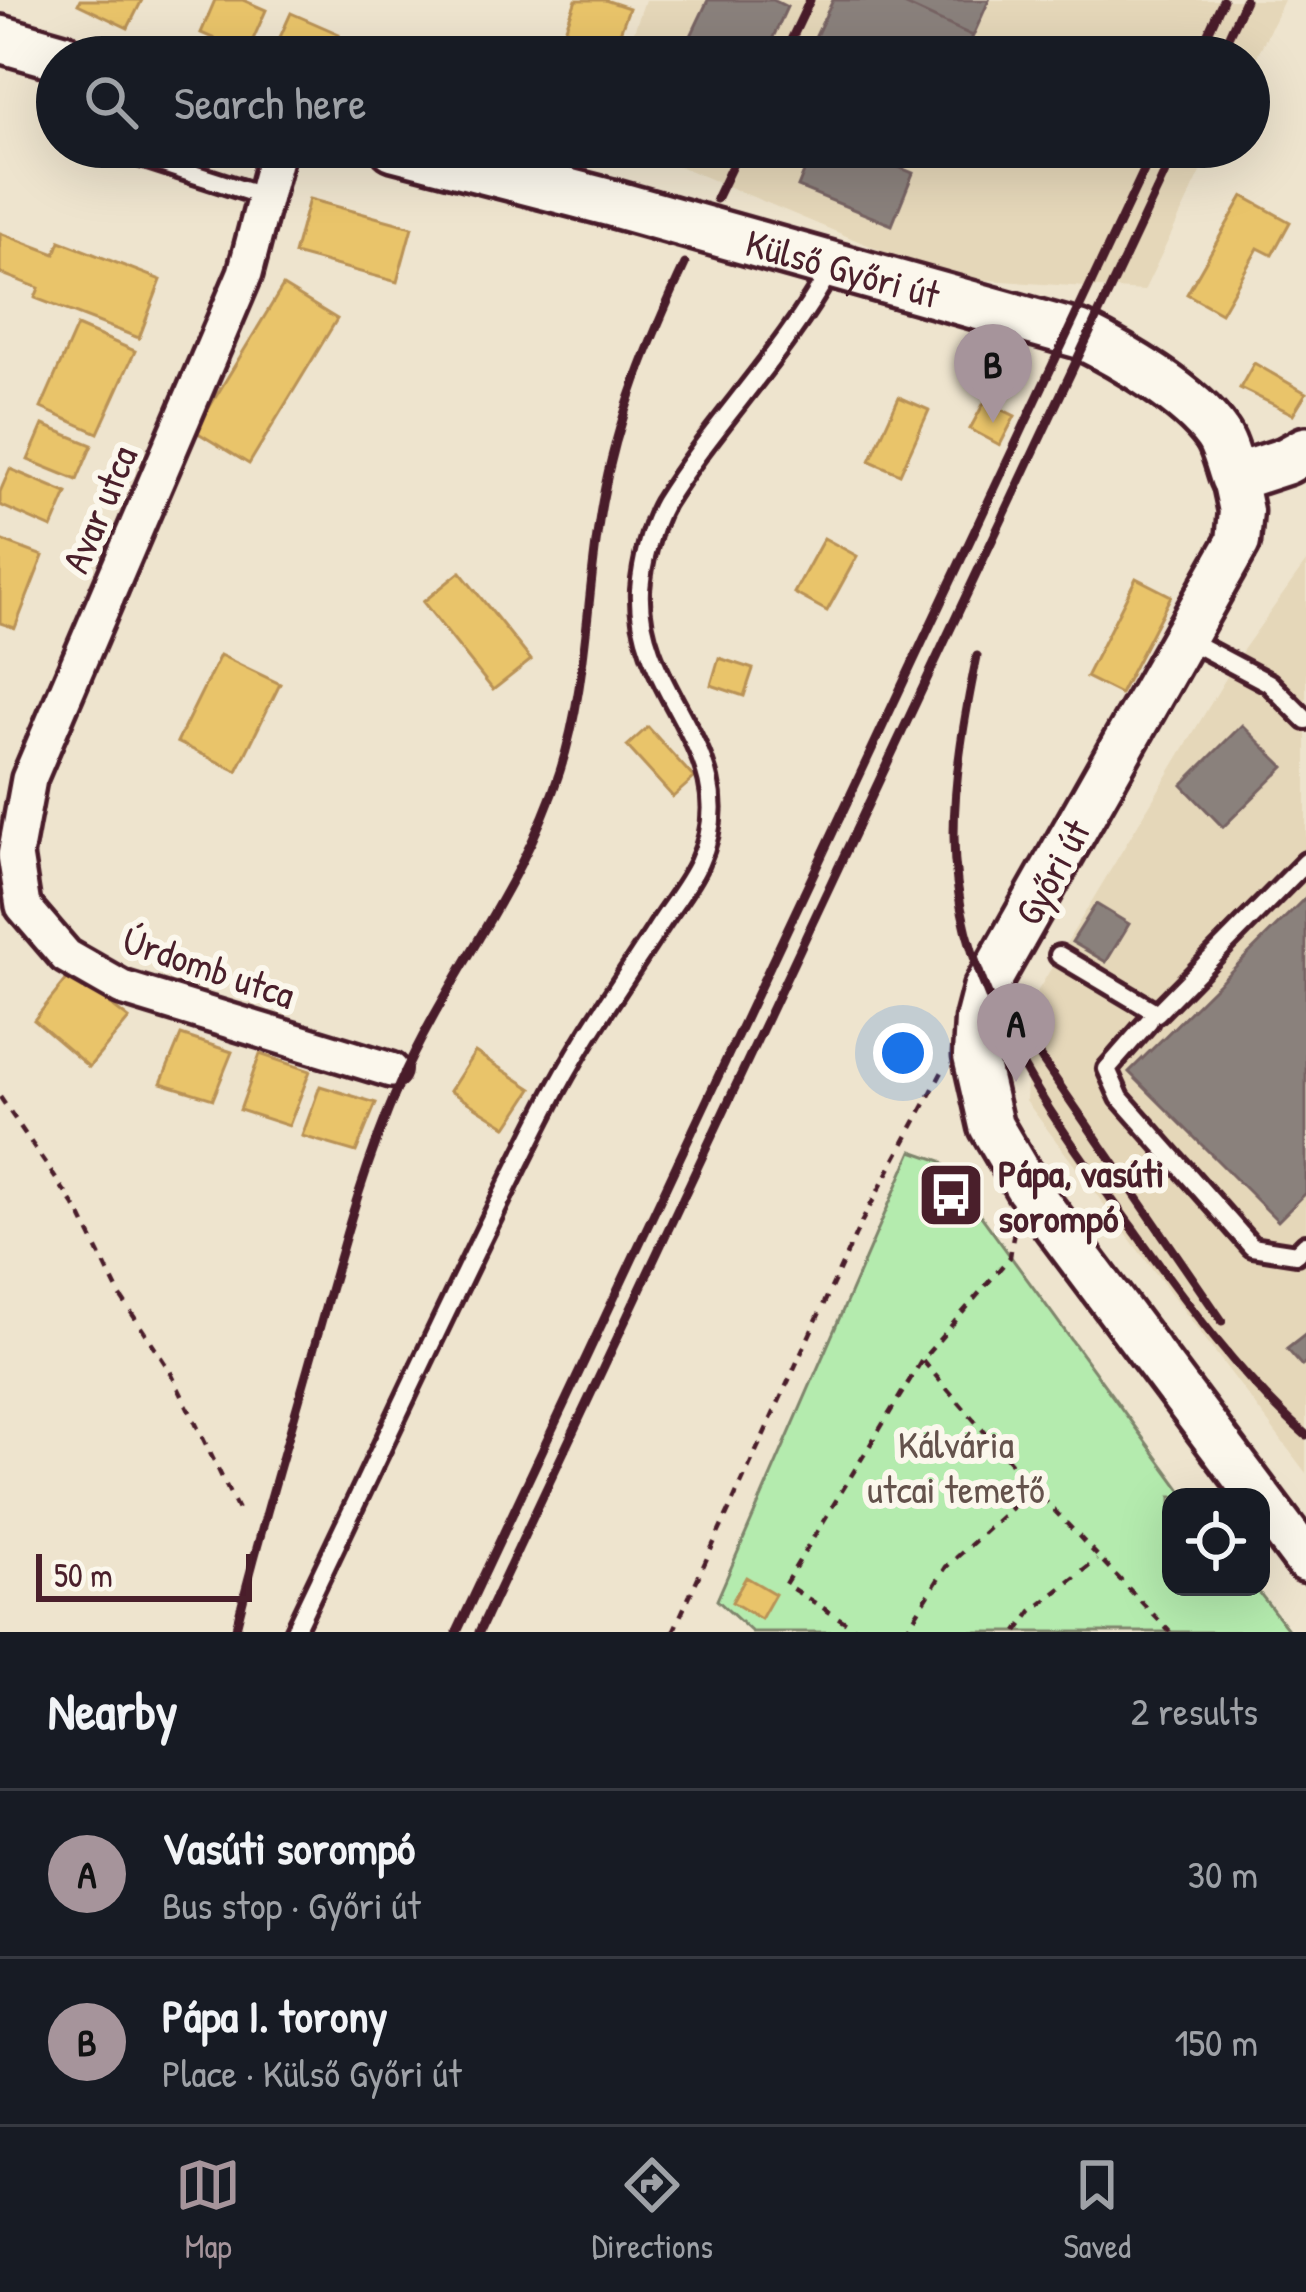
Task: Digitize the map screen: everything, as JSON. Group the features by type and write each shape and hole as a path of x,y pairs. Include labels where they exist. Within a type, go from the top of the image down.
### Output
{"main road":[{"path":"0,39 36,49"},
{"name":"Külső Győri út","path":"471,168 1058,328 1107,349 1162,384 1218,434 1234,478"},
{"path":"1234,478 1306,450"}],"street":[{"name":"Avar utca","path":"23,906 15,855 29,779 244,273 273,168"},
{"name":"Győri út","path":"1234,478 1241,512 1238,542 985,989 975,1056 991,1126 1028,1189 1252,1488"},
{"name":"Úrdomb utca","path":"23,906 66,956 122,988 391,1070"},
{"name":"Győri út","path":"1270,1512 1306,1559"}],"lane":[{"path":"176,168 266,197"},
{"path":"294,1632 546,1109 698,864 710,830 713,791 698,748 657,672 644,628 640,591 646,557 662,507 805,316 833,266"},
{"path":"1184,638 1269,683 1306,720"},
{"path":"1059,955 1156,1012 1306,862"},
{"path":"1148,1021 1106,1069 1120,1098 1252,1247 1296,1254 1306,1244"}],"path":[{"path":"674,1632 861,1223 943,1069 975,1056"},
{"path":"0,1096 80,1214 119,1294 170,1371 240,1514"},
{"path":"861,1632 785,1584 922,1360 1010,1256 1015,1220"},
{"path":"922,1360 1033,1488 1170,1632"},
{"path":"904,1632 946,1567 1033,1488"},
{"path":"1017,1632 1032,1611 1099,1559"}],"shaded area":[{"path":"645,0 1284,0 1267,36 632,36"},
{"path":"684,168 1203,168 1144,291 944,277"},
{"path":"1306,562 1306,1473 1026,1101 1031,1002 1243,650"}],"green space":[{"name":"Kálvária utcai temető","path":"912,1151 941,1161 1179,1488 1162,1488 1162,1596 1262,1596 1290,1632 752,1632 717,1600"}],"building: Homes":[{"path":"80,0 142,0 128,28 78,4"},
{"path":"215,0 243,0 266,10 255,36 201,33"},
{"path":"576,0 605,0 629,8 619,36 563,36"},
{"path":"291,13 339,34 338,36 281,36"},
{"path":"1243,196 1290,222 1272,255 1258,248 1221,313 1187,294"},
{"path":"309,199 412,227 397,282 294,254"},
{"path":"0,233 55,254 60,241 161,280 139,338 35,298 39,288 0,273"},
{"path":"283,286 337,319 249,464 195,431"},
{"path":"77,326 135,351 98,433 41,408"},
{"path":"1254,363 1306,393 1293,414 1240,388"},
{"path":"899,397 929,410 900,474 870,461"},
{"path":"985,401 1015,416 1000,445 970,429"},
{"path":"43,425 92,445 77,480 28,460"},
{"path":"10,469 67,493 52,528 0,505"},
{"path":"824,538 857,556 827,611 794,593"},
{"path":"0,540 43,556 15,628 0,623"},
{"path":"460,572 531,660 493,690 423,602"},
{"path":"1136,578 1171,596 1120,694 1086,677"},
{"path":"220,655 280,684 237,771 177,742"},
{"path":"719,658 753,669 744,696 711,685"},
{"path":"648,727 694,778 673,797 627,746"},
{"path":"71,974 129,1019 89,1067 34,1020"},
{"path":"181,1035 232,1052 213,1099 161,1083"},
{"path":"475,1052 532,1089 507,1127 450,1091"},
{"path":"260,1054 310,1071 289,1126 240,1110"},
{"path":"320,1086 376,1103 356,1152 302,1136"},
{"path":"746,1577 775,1594 761,1619 732,1602"}],"building: Industry":[{"path":"708,0 773,0 787,7 774,36 691,36"},
{"path":"833,0 895,0 973,36 816,36"},
{"path":"895,0 989,0 973,36"},
{"path":"806,168 901,168 913,173 892,225 798,187"},
{"path":"1242,725 1284,767 1223,827 1182,785"},
{"path":"1306,897 1306,1193 1278,1221 1129,1072"},
{"path":"1096,904 1129,924 1106,962 1072,942"},
{"path":"1306,1334 1306,1363 1302,1366 1287,1349"}],"railway":[{"path":"793,36 810,0"},
{"path":"1207,36 1223,0"},
{"path":"1229,36 1245,0"},
{"path":"716,199 731,168"},
{"path":"457,1632 1145,168"},
{"path":"479,1632 1167,168"},
{"path":"235,1632 340,1256 385,1119 418,1045 526,853 560,771 576,705 608,471 636,380 685,264"},
{"path":"977,656 958,768 954,836 958,891 988,995 1038,1092 1099,1182 1213,1336 1306,1435"},
{"path":"1034,1048 1222,1321"}],"place":[{"name":"Pápa I. torony","path":"993,423"},
{"name":"Vasúti sorompó","path":"1016,1082"},
{"name":"Pápa, vasúti sorompó","path":"951,1195"}]}
